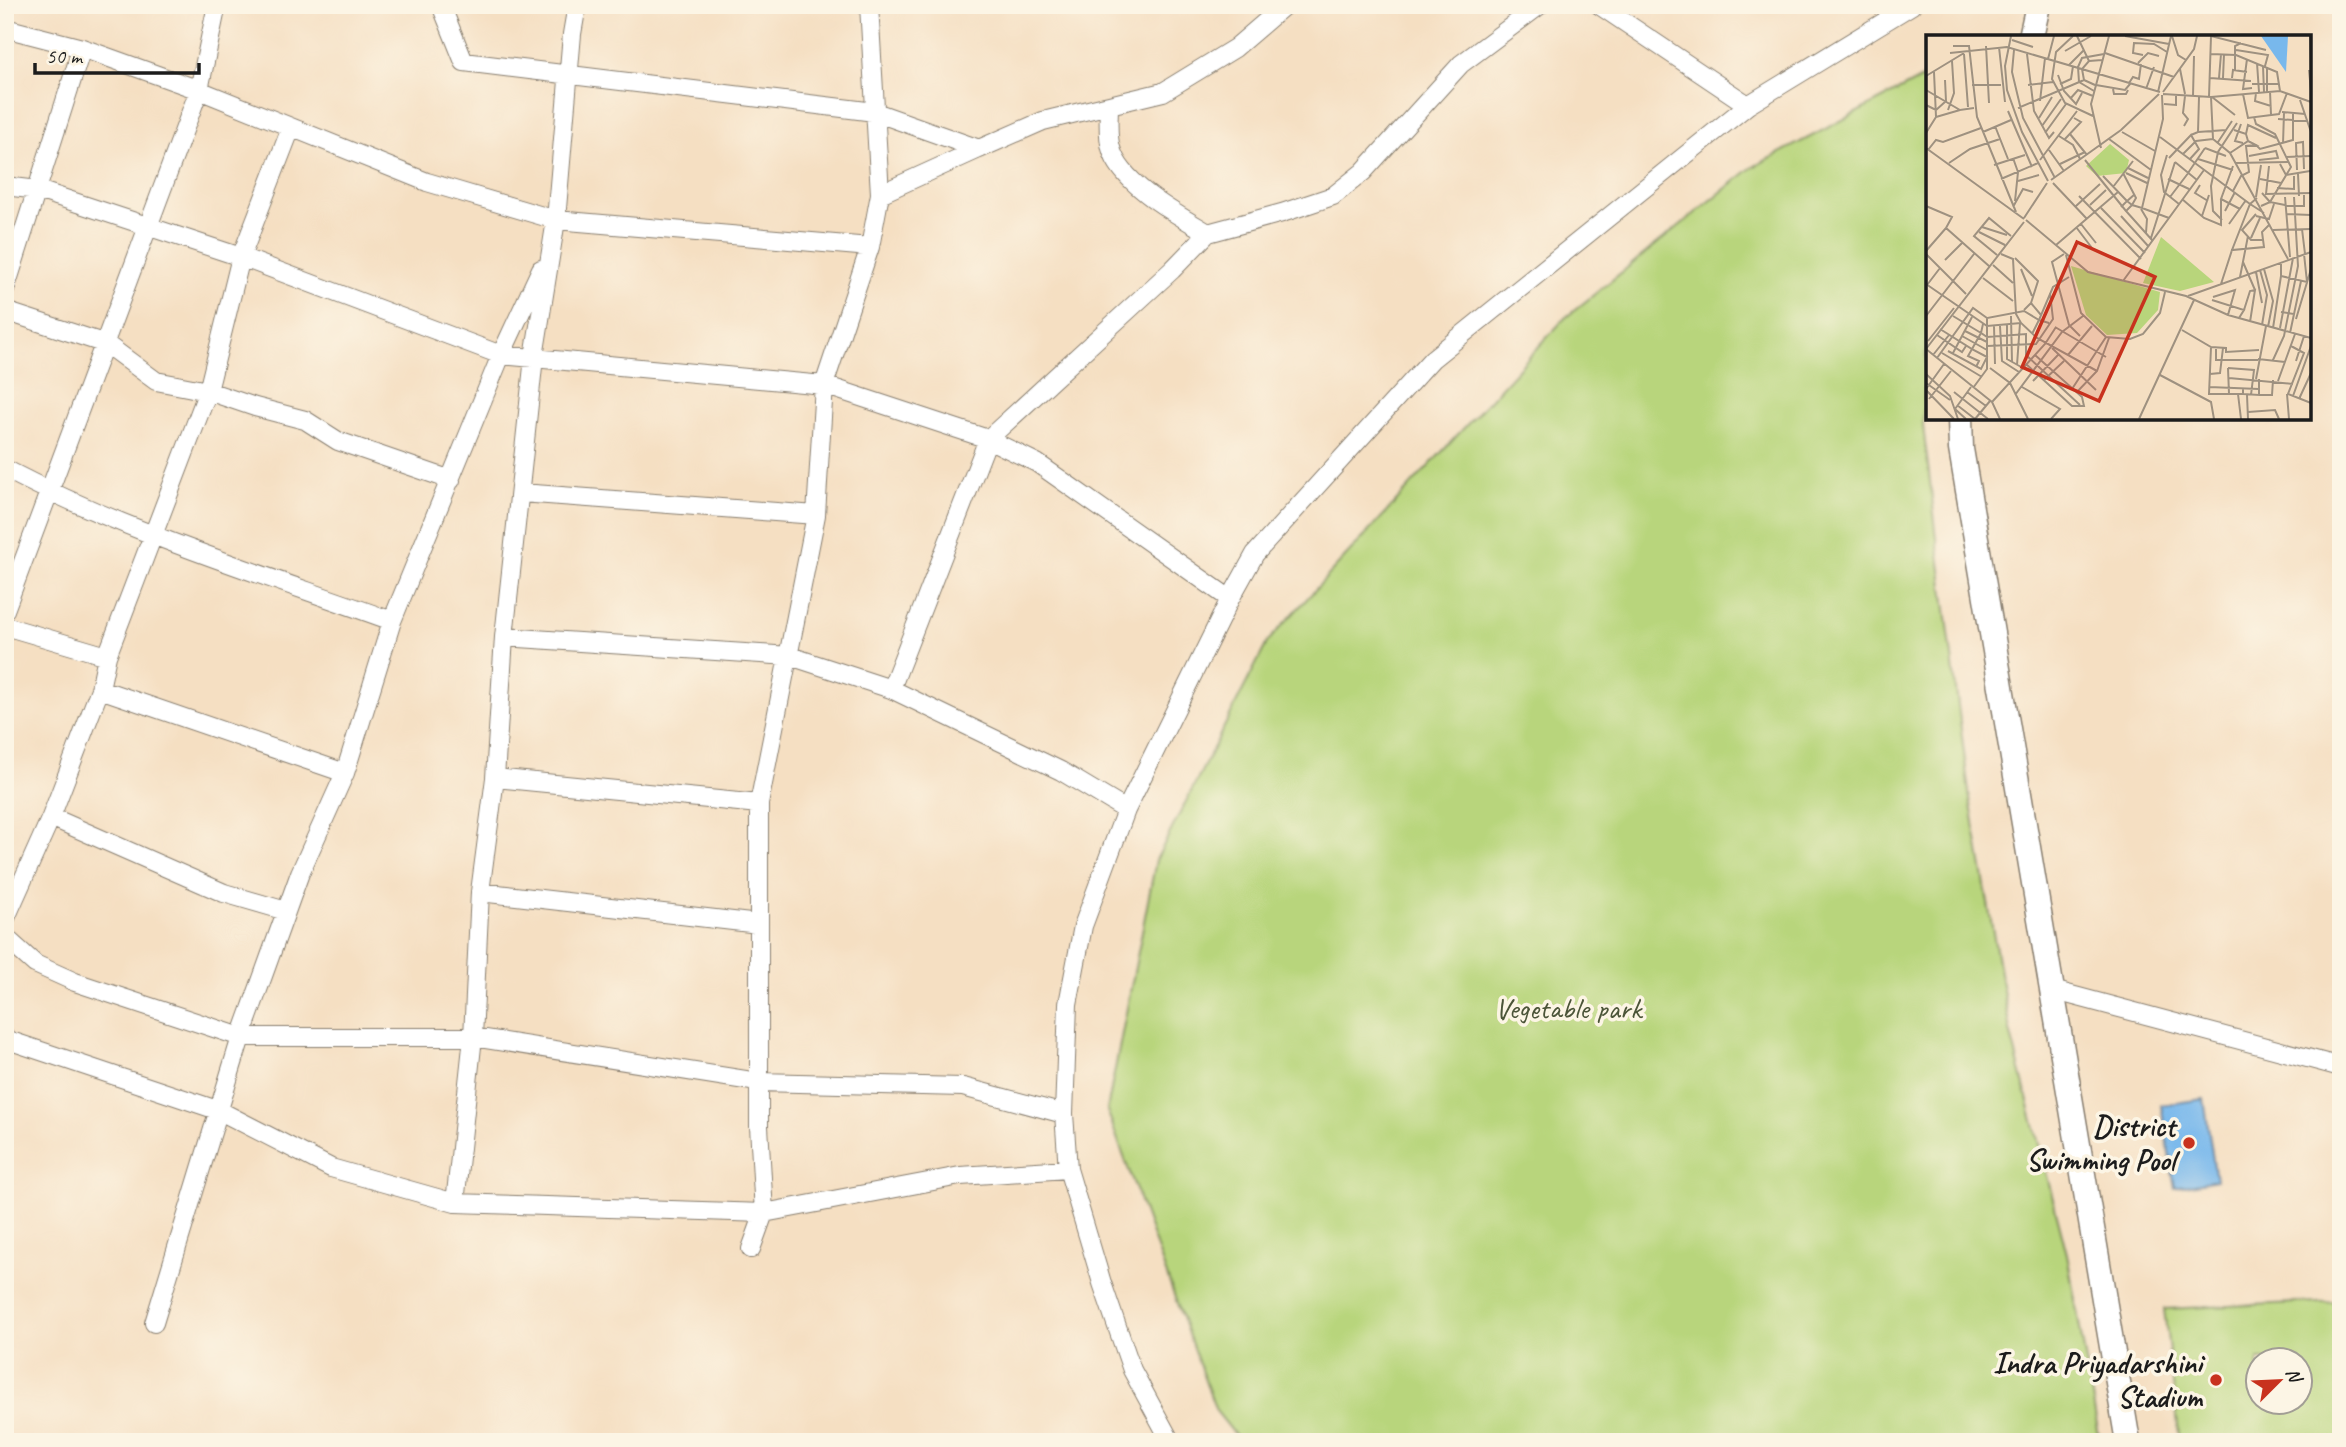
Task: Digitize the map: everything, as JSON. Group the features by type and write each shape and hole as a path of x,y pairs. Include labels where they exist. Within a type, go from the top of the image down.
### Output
{"main road":[{"path":"2031,35 2038,5"},
{"path":"1960,420 1961,449 2128,1442"}],"street":[{"path":"5,610 199,90 217,5"},
{"path":"441,5 464,62 875,112 979,149"},
{"path":"454,1203 473,1037 480,892 495,778 505,637 534,357 556,220 568,75 577,5"},
{"path":"751,1249 764,1213 758,1082 760,804 816,515 824,385 870,247 880,194 869,5"},
{"path":"880,194 1043,121 1163,92 1235,48 1285,5"},
{"path":"891,689 988,439 1172,270 1208,233 1333,196 1363,172 1461,64 1540,5"},
{"path":"1599,5 1748,105"},
{"path":"1171,1442 1132,1370 1102,1283 1068,1169 1064,1114 1068,1004 1083,926 1126,810 1230,599 1255,554 1432,359 1748,105 1912,5"},
{"path":"5,28 82,48 199,90 427,182 556,220 870,247"},
{"path":"5,290 82,48"},
{"path":"1108,105 1111,149 1122,171 1149,194 1208,233"},
{"path":"5,920 51,817 100,689 107,656 208,391 240,257 291,128"},
{"path":"5,186 38,190 240,257 501,355 824,385 988,439 1037,463 1230,599"},
{"path":"154,1323 242,1037 300,873 345,773 392,621 501,355 549,251"},
{"path":"5,311 106,344 156,381 208,391 305,420 338,442 450,480"},
{"path":"5,469 48,491 153,535 392,621"},
{"path":"521,493 816,515"},
{"path":"5,626 107,656"},
{"path":"505,637 790,656 891,689 1061,771 1126,810"},
{"path":"100,689 345,773"},
{"path":"495,778 760,804"},
{"path":"51,817 224,893 286,911"},
{"path":"480,892 759,924"},
{"path":"5,937 34,964 75,982 242,1037 473,1037 758,1082 963,1087 1064,1114"},
{"path":"2052,990 2341,1067"},
{"path":"5,1038 220,1111 331,1168 454,1203 764,1213 960,1176 1068,1169"}],"green space":[{"name":"Vegetable park","path":"1926,76 1926,355 1923,426 1969,793 2010,1031 2067,1254 2100,1442 1241,1442 1216,1411 1107,1110 1156,860 1268,641 1565,318 1751,168"},
{"name":"Indra Priyadarshini Stadium","path":"2341,1301 2341,1442 2180,1442 2164,1309"}],"water":[{"name":"District Swimming Pool","path":"2204,1099 2216,1180 2175,1188 2161,1105"}],"place":[{"name":"District Swimming Pool","path":"2189,1143"},
{"name":"Indra Priyadarshini Stadium","path":"2216,1380"}]}
